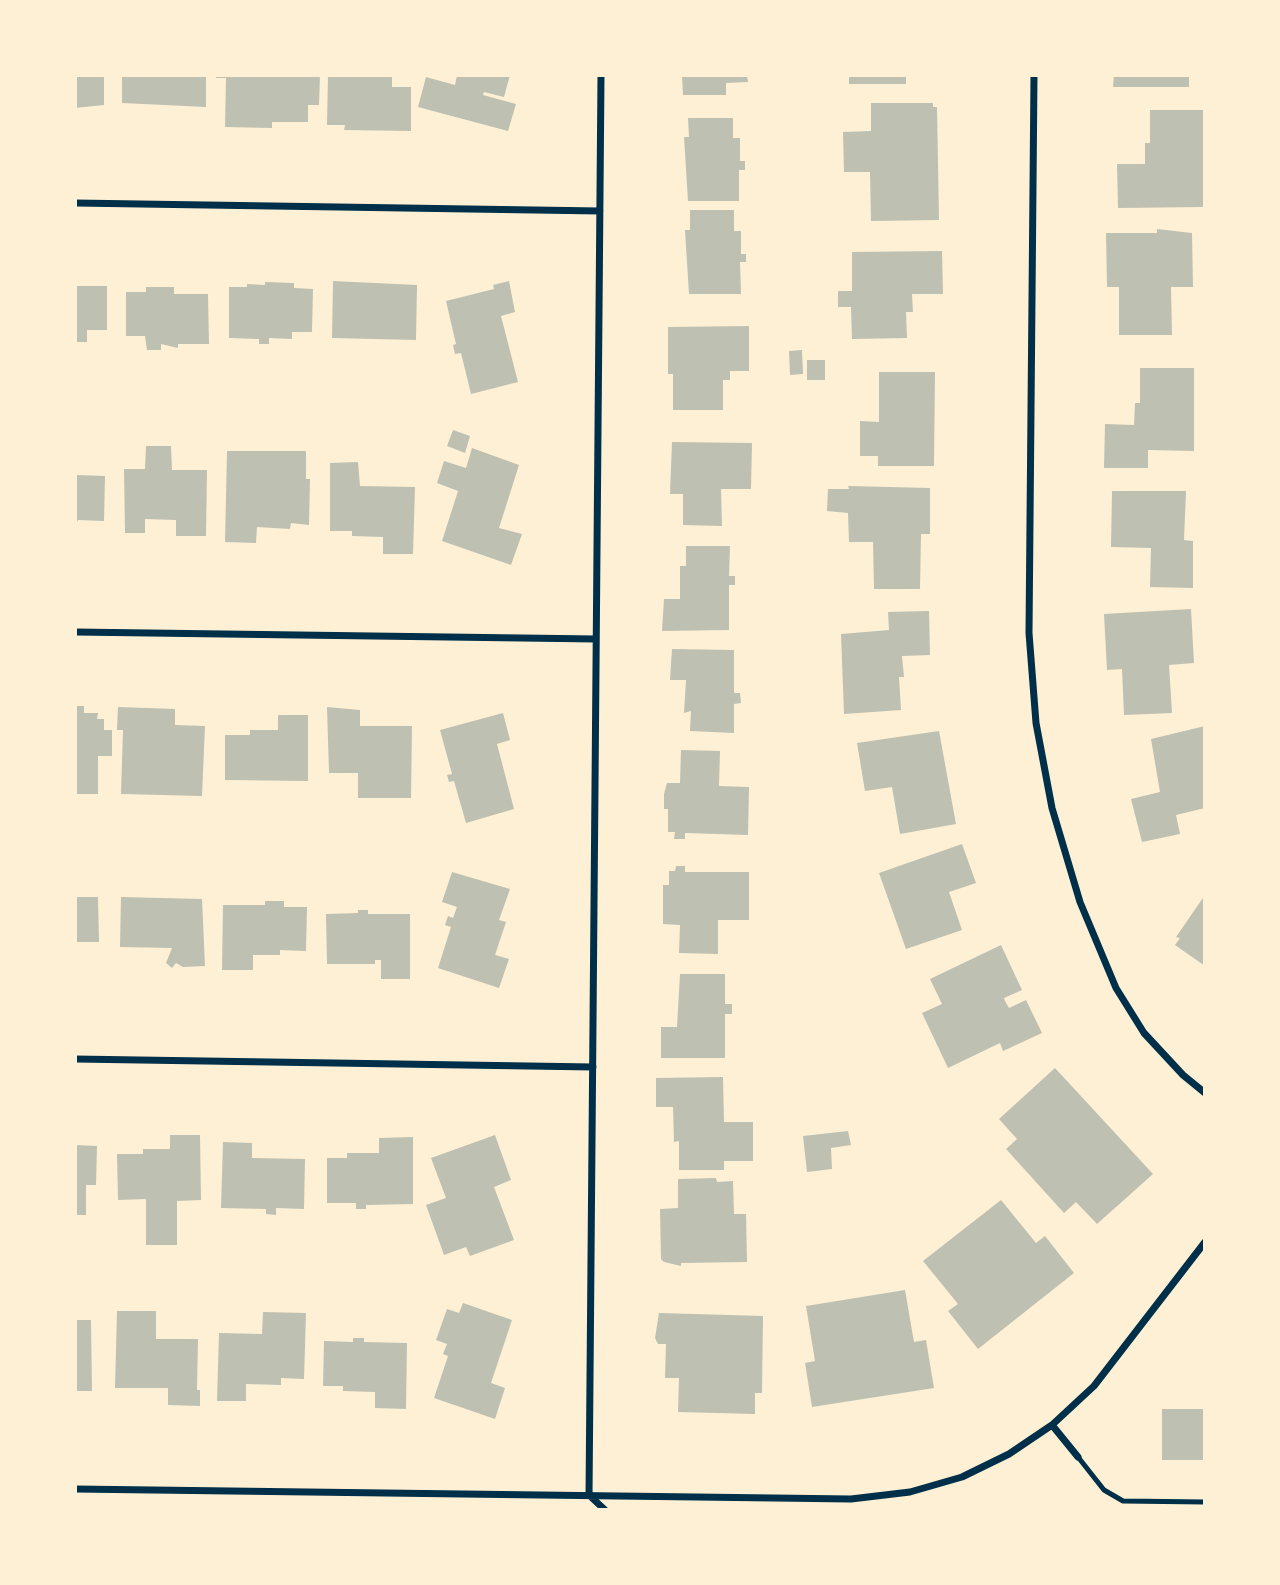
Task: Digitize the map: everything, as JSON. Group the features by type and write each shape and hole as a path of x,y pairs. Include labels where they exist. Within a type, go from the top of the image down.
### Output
{"street":[{"path":"601,75 589,1495 605,1510"},
{"path":"1034,75 1029,633 1036,723 1052,808 1080,902 1116,988 1144,1033 1182,1075 1205,1093"},
{"path":"75,204 600,211"},
{"path":"75,632 596,639"},
{"path":"75,1059 593,1067"},
{"path":"75,1489 851,1499 910,1492 962,1477 1009,1454 1052,1425 1094,1386 1205,1242"},
{"path":"1052,1425 1078,1457"}],"lane":[{"path":"1078,1457 1104,1490 1123,1501 1205,1503"}],"building":[{"path":"75,75 104,75 104,105 75,108"},
{"path":"122,75 206,75 206,107 122,103"},
{"path":"216,75 320,75 319,105 308,105 308,122 272,122 272,128 225,127 226,78 216,78"},
{"path":"328,75 392,75 392,87 411,87 411,131 344,130 345,125 327,125"},
{"path":"457,75 510,75 504,97 484,92 483,95 516,104 508,131 418,107 426,77 455,85"},
{"path":"682,75 747,75 748,82 726,83 726,95 683,95"},
{"path":"849,75 906,75 906,84 849,84"},
{"path":"1114,75 1189,75 1189,87 1113,87"},
{"path":"871,103 933,103 933,107 937,107 939,220 871,221 870,172 844,172 843,132 871,131"},
{"path":"1150,110 1205,110 1203,207 1118,208 1117,164 1145,164 1145,143 1150,143"},
{"path":"688,118 733,118 733,138 740,138 740,161 745,161 745,170 739,170 739,201 688,201 684,137 689,137"},
{"path":"690,210 734,210 734,231 741,231 741,254 746,254 746,262 740,262 741,294 689,294 685,230 690,230"},
{"path":"1157,229 1192,233 1193,287 1171,287 1172,335 1119,335 1119,287 1107,287 1106,233 1157,233"},
{"path":"942,251 943,294 912,294 913,312 906,312 907,338 852,339 851,307 838,307 838,291 852,291 852,252"},
{"path":"333,281 417,285 416,340 332,338"},
{"path":"509,281 515,312 501,316 518,382 471,394 461,353 455,354 453,345 456,344 446,301 494,289 493,285"},
{"path":"265,282 294,283 294,288 313,289 312,332 292,332 292,339 269,338 269,344 259,344 259,339 229,338 229,287 265,285"},
{"path":"75,286 107,286 107,330 87,330 87,342 75,342"},
{"path":"146,287 174,287 174,294 208,294 209,344 178,344 178,348 161,344 161,350 147,350 145,336 126,336 126,292 146,292"},
{"path":"749,326 749,371 730,371 730,380 723,380 723,410 673,410 673,374 668,374 668,327"},
{"path":"802,350 803,374 790,375 789,351"},
{"path":"807,360 825,360 825,380 807,380"},
{"path":"1140,368 1194,368 1194,451 1148,450 1148,468 1104,468 1105,424 1134,425 1135,403 1140,403"},
{"path":"879,372 935,372 934,466 878,466 878,456 860,456 860,421 879,422"},
{"path":"453,430 470,436 465,453 447,446"},
{"path":"672,442 752,443 751,489 721,489 722,526 683,525 683,494 670,494"},
{"path":"146,446 171,446 172,470 207,470 206,536 176,536 176,520 145,519 145,533 125,533 124,469 145,469"},
{"path":"472,448 519,465 499,528 522,534 511,565 442,541 458,491 437,483 444,461 466,468"},
{"path":"227,451 306,451 306,479 310,479 309,525 291,523 290,529 257,527 256,543 225,542"},
{"path":"358,462 360,486 415,487 413,554 383,554 383,537 352,536 352,531 330,531 330,463"},
{"path":"75,475 105,476 104,521 78,520 75,526"},
{"path":"848,486 930,488 930,534 921,534 920,589 874,589 873,542 849,542 848,513 827,511 828,489 849,489"},
{"path":"1112,491 1186,491 1184,540 1193,541 1193,588 1150,587 1151,548 1111,547"},
{"path":"686,546 730,546 729,576 735,576 735,585 729,585 729,630 662,631 664,599 680,599 680,566 686,566"},
{"path":"1191,609 1194,663 1169,665 1172,713 1124,715 1122,669 1107,670 1104,614"},
{"path":"929,611 930,655 902,656 904,677 899,677 901,710 844,714 841,634 889,630 888,612"},
{"path":"672,649 734,650 734,693 740,693 741,703 734,704 734,733 690,731 691,711 684,713 686,680 670,680"},
{"path":"75,706 84,706 84,713 98,713 97,719 104,719 104,730 112,730 112,756 98,756 98,794 75,794"},
{"path":"118,707 175,709 175,725 205,726 202,796 121,794 123,730 117,730"},
{"path":"327,707 360,710 360,726 412,726 411,798 358,798 358,773 329,773"},
{"path":"503,713 510,740 497,744 514,809 466,823 454,781 449,782 447,775 452,774 440,730"},
{"path":"278,715 308,715 308,781 225,780 225,735 250,735 250,730 278,730"},
{"path":"1205,726 1205,808 1176,815 1180,834 1142,842 1131,799 1160,792 1151,739"},
{"path":"939,731 956,824 900,834 892,787 865,791 857,743"},
{"path":"681,750 720,751 719,786 749,787 748,835 685,833 685,839 674,839 675,832 668,832 668,809 664,809 664,794 667,783 680,783"},
{"path":"962,844 976,883 949,892 962,930 906,949 879,873"},
{"path":"676,866 685,866 685,872 749,872 749,920 718,920 718,954 679,953 680,925 663,924 663,885 669,885 669,871 675,871"},
{"path":"452,872 510,889 499,920 506,922 495,955 509,959 499,988 438,968 451,927 445,925 448,916 453,918 457,907 442,902"},
{"path":"1205,895 1205,966 1175,945 1180,938 1176,937"},
{"path":"75,897 98,897 99,942 75,942"},
{"path":"121,897 202,899 205,966 183,967 176,963 172,968 166,963 172,948 120,947"},
{"path":"265,901 284,901 284,907 307,907 306,951 280,950 280,955 253,955 253,970 222,970 223,905 265,905"},
{"path":"358,910 368,910 368,914 410,914 410,979 381,979 381,960 375,960 375,964 327,964 326,914 358,913"},
{"path":"1001,945 1022,990 1004,998 1005,1001 1009,1008 1026,1000 1042,1033 1003,1051 1000,1043 948,1068 922,1013 942,1004 930,979"},
{"path":"680,974 725,974 725,1004 732,1004 732,1014 725,1014 725,1058 661,1058 661,1027 677,1027"},
{"path":"1055,1068 1153,1174 1097,1224 1076,1202 1064,1213 1006,1149 1017,1139 999,1119"},
{"path":"723,1077 724,1122 753,1122 753,1161 724,1161 724,1170 679,1170 679,1141 674,1142 673,1107 656,1107 656,1078"},
{"path":"848,1131 851,1145 831,1148 832,1169 807,1172 803,1136"},
{"path":"170,1135 200,1135 201,1200 177,1201 177,1245 146,1245 146,1199 118,1200 117,1154 143,1154 143,1149 170,1149"},
{"path":"495,1135 511,1180 494,1187 514,1240 470,1256 466,1247 444,1255 426,1205 446,1198 431,1158"},
{"path":"413,1137 413,1204 366,1205 366,1209 356,1209 356,1203 327,1203 327,1158 347,1158 347,1153 379,1153 379,1138"},
{"path":"223,1142 252,1143 252,1158 305,1159 304,1209 276,1208 276,1215 266,1214 266,1209 221,1208"},
{"path":"75,1145 97,1146 96,1185 86,1185 86,1215 75,1215"},
{"path":"716,1178 717,1182 733,1181 734,1214 746,1214 747,1262 681,1263 681,1266 664,1262 661,1259 660,1209 678,1208 678,1179"},
{"path":"1001,1200 1036,1243 1045,1236 1074,1273 978,1349 948,1311 958,1304 923,1261"},
{"path":"905,1290 914,1342 926,1340 934,1388 812,1407 805,1363 815,1361 806,1306"},
{"path":"463,1303 512,1320 491,1383 505,1388 495,1419 434,1398 448,1356 443,1354 447,1344 436,1340 447,1309 459,1313"},
{"path":"117,1311 156,1311 156,1339 198,1339 197,1390 200,1390 200,1406 168,1405 168,1388 115,1388"},
{"path":"263,1312 306,1313 304,1379 281,1378 281,1385 246,1384 246,1401 217,1401 219,1333 262,1334"},
{"path":"659,1313 763,1316 762,1393 755,1393 755,1414 678,1412 679,1378 665,1378 666,1344 658,1344 655,1338"},
{"path":"75,1320 91,1320 92,1391 75,1391"},
{"path":"353,1338 364,1338 364,1342 407,1343 406,1409 375,1408 375,1392 343,1391 343,1386 323,1386 324,1341 353,1342"},
{"path":"1162,1409 1205,1409 1205,1460 1162,1460"}]}
